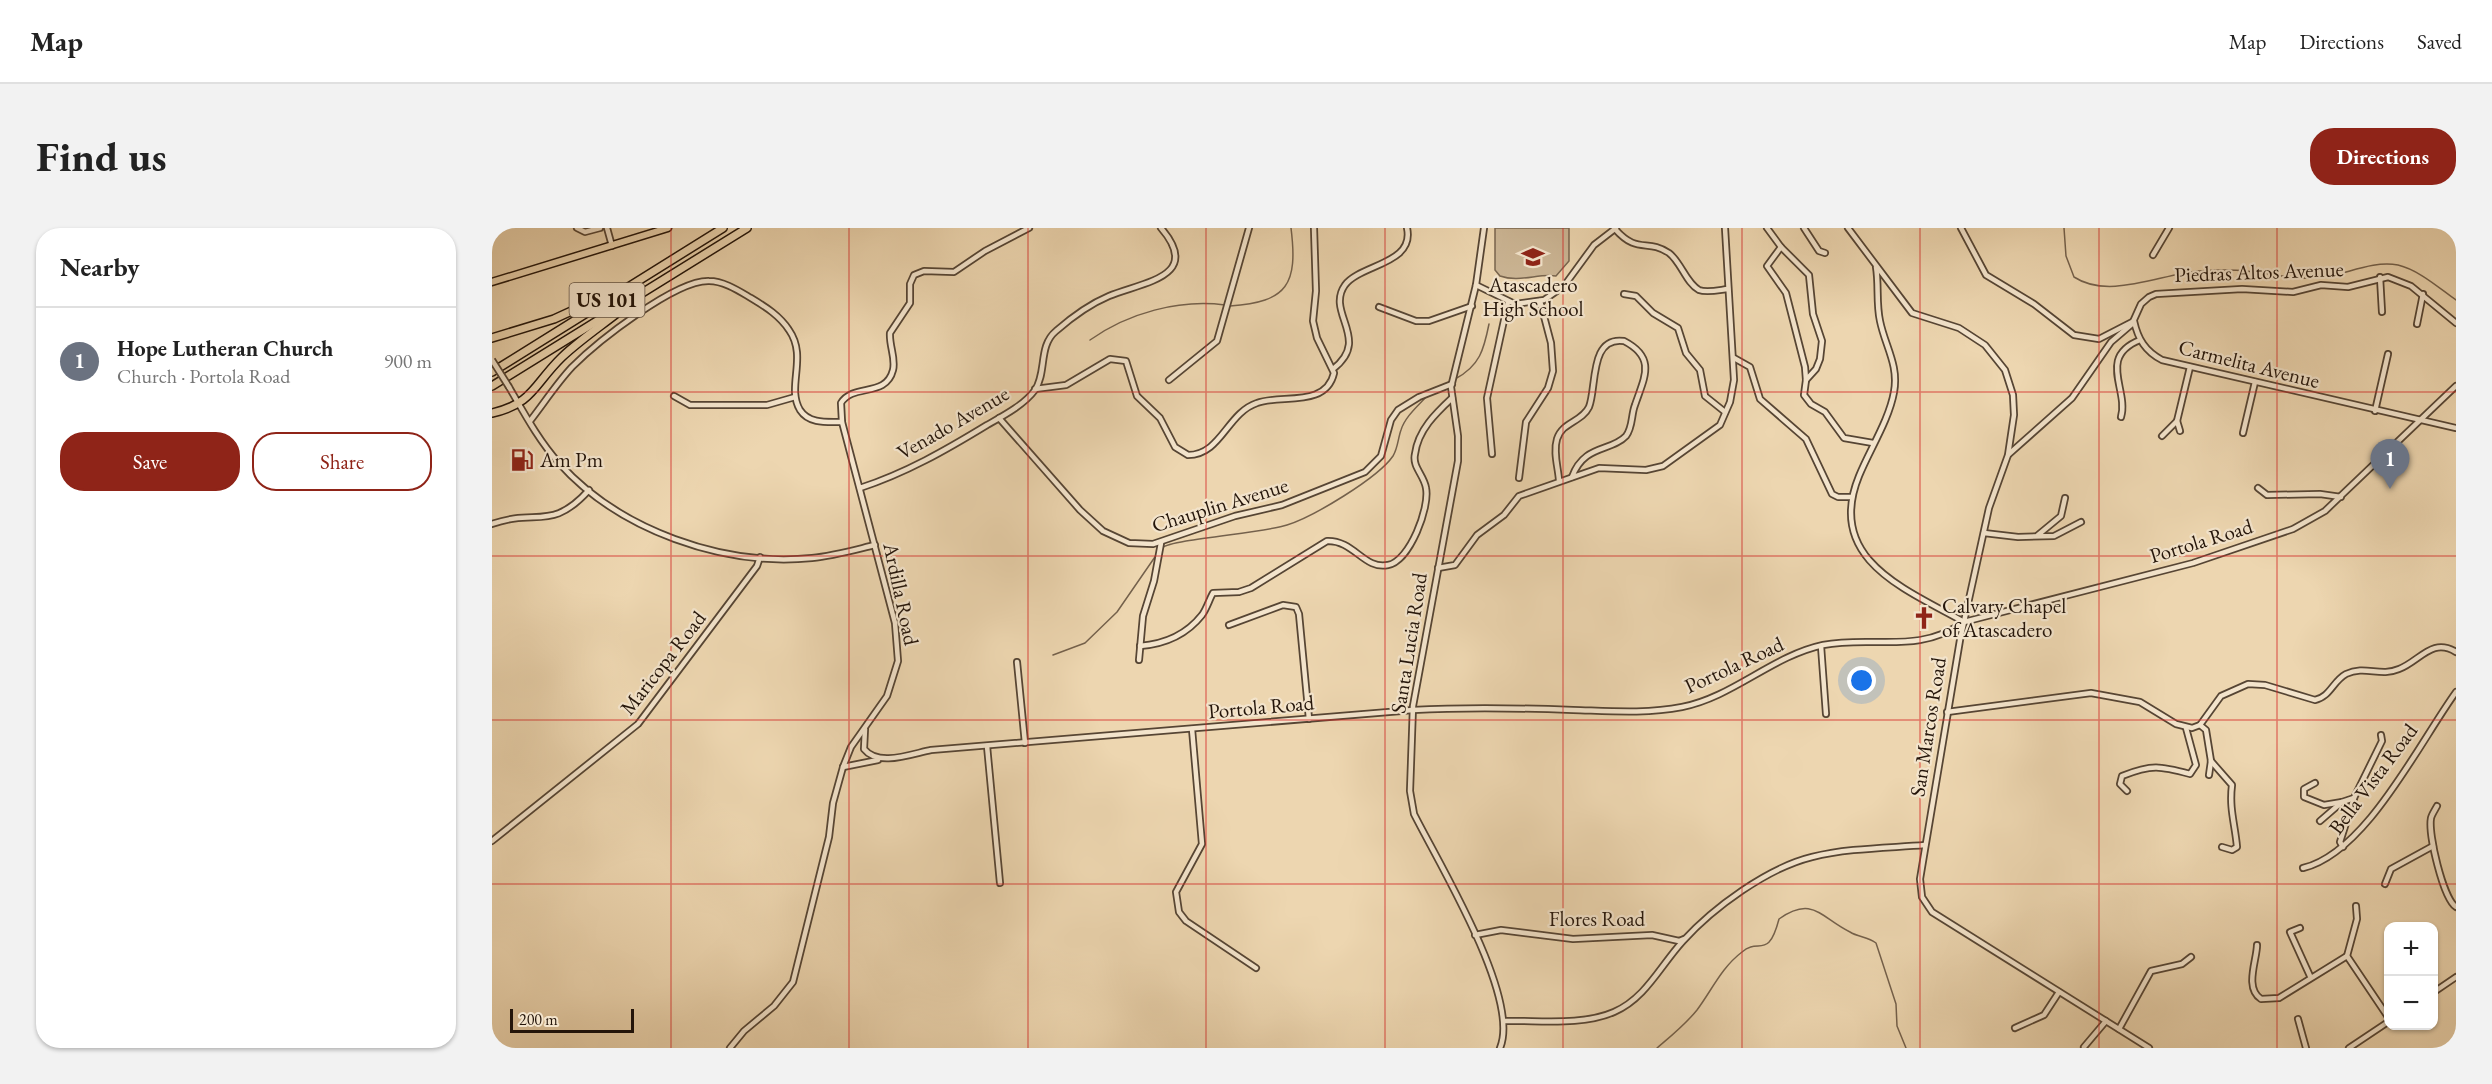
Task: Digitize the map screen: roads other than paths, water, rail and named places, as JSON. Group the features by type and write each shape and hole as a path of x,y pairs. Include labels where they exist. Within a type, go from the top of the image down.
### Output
{"highway":[{"name":"US 101","path":"492,372 723,228"},
{"name":"US 101","path":"492,386 747,228"},
{"path":"492,338 554,319 643,278"},
{"path":"492,413 520,405 574,346 643,292"}],"main road":[{"path":"492,282 668,228"}],"street":[{"path":"577,228 585,232 600,228"},
{"path":"607,228 612,246"},
{"name":"Ardilla Road","path":"730,1048 744,1031 774,1006 793,982 829,837 833,802 843,767 851,747 889,692 898,661 897,632 842,422 840,405 846,396 877,388 891,376 894,363 890,333 910,303 910,284 914,275 924,271 954,272 1029,228"},
{"name":"Venado Avenue","path":"860,488 921,464 999,418 1035,389 1044,348 1054,332 1098,301 1149,283 1173,267 1176,258 1174,247 1161,228"},
{"path":"1169,380 1218,341 1249,228"},
{"path":"1035,389 1066,386 1110,359 1126,361 1132,386 1140,400 1160,418 1175,447 1184,454 1193,455 1209,449 1234,418 1254,404 1313,395 1323,391 1331,382 1333,369 1319,342 1313,321 1316,291 1314,228"},
{"path":"1333,369 1344,359 1350,341 1341,308 1343,289 1354,277 1378,267 1403,249 1408,242 1407,228"},
{"name":"Santa Lucia Road","path":"1484,228 1472,306 1452,384 1458,436 1458,461 1413,710 1411,805 1493,972 1505,1021 1500,1048"},
{"path":"1438,568 1455,565 1477,535 1504,515 1519,496 1559,480 1603,467 1621,470 1656,469 1720,425 1734,380 1725,228"},
{"path":"1767,228 1781,247 1802,266 1810,279 1813,314 1822,341 1818,365 1806,380"},
{"path":"1804,228 1819,251 1825,253"},
{"name":"San Marcos Road","path":"1848,228 1912,313 1923,318 1945,322 1973,335 1991,351 2005,370 2014,406 2008,455 1989,508 1947,712 1925,845 1920,886 1922,897 1929,909 2145,1047"},
{"path":"1961,228 1986,275 2034,304 2074,335 2099,339 2134,321 2140,340 2128,345 2124,350 2116,373 2123,410 2121,417"},
{"path":"2153,255 2169,228"},
{"path":"1476,285 1508,302 1521,305 1540,301 1564,286 1594,245 1615,229 1632,244 1657,246 1672,255 1698,289 1706,291 1728,289"},
{"path":"1781,247 1767,266 1786,293 1805,367 1806,380 1803,390 1806,398 1825,412 1840,435 1848,440 1873,443"},
{"path":"1876,266 1880,322 1893,358 1895,378 1891,405 1852,497 1853,531 1858,546 1867,559 1897,583 1964,622"},
{"path":"2382,312 2380,277 2401,280 2423,294 2456,323"},
{"name":"Piedras Altos Avenue","path":"2008,455 2073,398 2111,342 2134,321 2134,313 2149,297 2164,292 2242,289 2292,292 2321,285 2348,287 2380,277"},
{"path":"530,421 563,377 594,347 679,288 701,281 714,281 733,288 761,304 784,324 793,336 798,353 795,397 800,410 809,418 842,422"},
{"path":"1624,294 1636,296 1653,313 1680,331 1686,353 1700,370 1705,396 1725,412"},
{"path":"2417,324 2423,294"},
{"path":"1520,478 1526,422 1548,388 1553,371 1551,343 1540,301"},
{"path":"1492,454 1487,415 1488,389 1508,302"},
{"path":"1379,307 1416,321 1429,321 1472,306"},
{"name":"Carmelita Avenue","path":"2140,340 2154,356 2190,367 2421,422 2456,428"},
{"path":"1559,480 1556,451 1559,433 1588,407 1596,364 1603,349 1613,342 1624,341 1641,356 1646,369 1630,429 1621,440 1590,453 1572,477"},
{"path":"2375,411 2388,354"},
{"path":"1734,358 1750,367 1760,399 1806,439 1832,494 1840,498 1852,497"},
{"path":"492,360 560,465 590,490 628,516 672,537 704,547 759,557 811,558 874,545"},
{"path":"2180,431 2177,421 2190,367"},
{"path":"2243,434 2255,382"},
{"name":"Chauplin Avenue","path":"999,418 1080,510 1103,531 1129,543 1161,543 1235,516 1282,505 1365,472 1381,456 1391,420 1398,410 1419,397 1452,384"},
{"name":"Portola Road","path":"843,767 931,750 1413,710 1480,707 1657,711 1684,707 1714,696 1786,658 1821,646 1856,642 1921,641 1940,636 1964,622 2204,560 2302,526 2319,516 2341,497 2456,387"},
{"path":"674,396 690,405 767,405 795,397"},
{"path":"1140,646 1155,645 1190,628 1203,614 1213,593 1239,592 1251,588 1327,541 1339,541 1349,545 1376,565 1395,562 1417,534 1426,497 1426,484 1415,465 1417,446 1425,428 1452,398"},
{"path":"2162,436 2177,421"},
{"path":"2258,488 2267,495 2320,494 2341,497"},
{"path":"492,524 508,519 559,515 570,510 590,490"},
{"path":"2036,537 2061,516 2065,498"},
{"path":"1984,533 2054,536 2081,522"},
{"path":"1139,660 1143,616 1155,581 1161,543"},
{"name":"Maricopa Road","path":"492,841 638,724 757,566 759,557"},
{"path":"1229,625 1283,606 1296,607 1299,614 1309,719"},
{"path":"1821,646 1826,714"},
{"path":"1947,712 2091,693 2140,702 2186,728 2200,725 2216,699 2235,688 2255,684 2315,700 2326,695 2342,676 2361,668 2383,674 2402,668 2431,648 2446,647 2456,652"},
{"path":"1017,662 1024,742"},
{"name":"Bella Vista Road","path":"2303,868 2319,863 2343,847 2382,802 2456,692"},
{"path":"2200,725 2206,730 2211,761 2209,775"},
{"path":"2127,791 2120,784 2122,776 2142,768 2157,766 2190,774 2196,765 2186,728"},
{"path":"865,729 864,749 872,756 883,759"},
{"path":"1192,729 1202,844 1179,884 1176,902 1179,912 1186,921 1256,968"},
{"path":"2343,847 2340,842 2354,798 2382,741 2381,735"},
{"path":"987,746 1000,883"},
{"path":"2211,761 2232,785 2229,807 2236,829 2237,847 2232,850 2222,847"},
{"path":"2315,783 2304,789 2304,797 2324,805 2354,798"},
{"path":"2320,821 2342,802"},
{"path":"2437,806 2430,822 2433,846 2444,891 2450,903 2456,907"},
{"path":"1505,1021 1578,1019 1611,1014 1628,1004 1648,986 1684,939 1721,906 1768,876 1799,861 1834,853 1925,845"},
{"path":"2385,885 2391,869 2433,846"},
{"path":"2257,945 2252,963 2254,989 2261,999 2279,998 2310,976 2347,956 2357,919 2356,906"},
{"path":"2300,928 2290,932 2310,976"},
{"name":"Flores Road","path":"1475,935 1501,930 1573,939 1652,935 1679,941 1684,939"},
{"path":"2347,956 2384,1014"},
{"path":"2119,1029 2151,971 2182,964 2191,957"},
{"path":"2438,989 2455,979"},
{"path":"2015,1028 2044,1015 2059,992"},
{"path":"2298,1019 2306,1048"},
{"path":"2084,1047 2106,1022"},
{"path":"2349,1048 2384,1023"}],"waterway":[{"path":"1230,306 1265,300 1277,294 1285,286 1293,263 1291,228"},
{"path":"2064,228 2066,256 2074,277 2103,286 2135,284 2184,273 2222,270 2317,278 2367,266 2388,264 2414,271 2456,300"},
{"path":"1090,340 1121,322 1154,310 1190,304 1225,305"},
{"path":"1455,379 1470,368 1480,356 1489,324"},
{"path":"1162,548 1183,542 1287,525 1328,505 1360,485 1385,465 1395,453 1405,421 1426,397"},
{"path":"1053,655 1085,643 1117,612 1157,554"},
{"path":"1657,1048 1692,1015 1722,972 1735,958 1748,948 1767,944 1775,932 1779,919 1800,909 1816,911 1853,934 1876,943 1896,1004 1897,1026 1906,1048"}],"place":[{"name":"Atascadero High School","path":"1533,257"},
{"name":"Am Pm","path":"522,460"},
{"name":"Hope Lutheran Church","path":"2390,489"},
{"name":"Calvary Chapel of Atascadero","path":"1924,618"}]}
